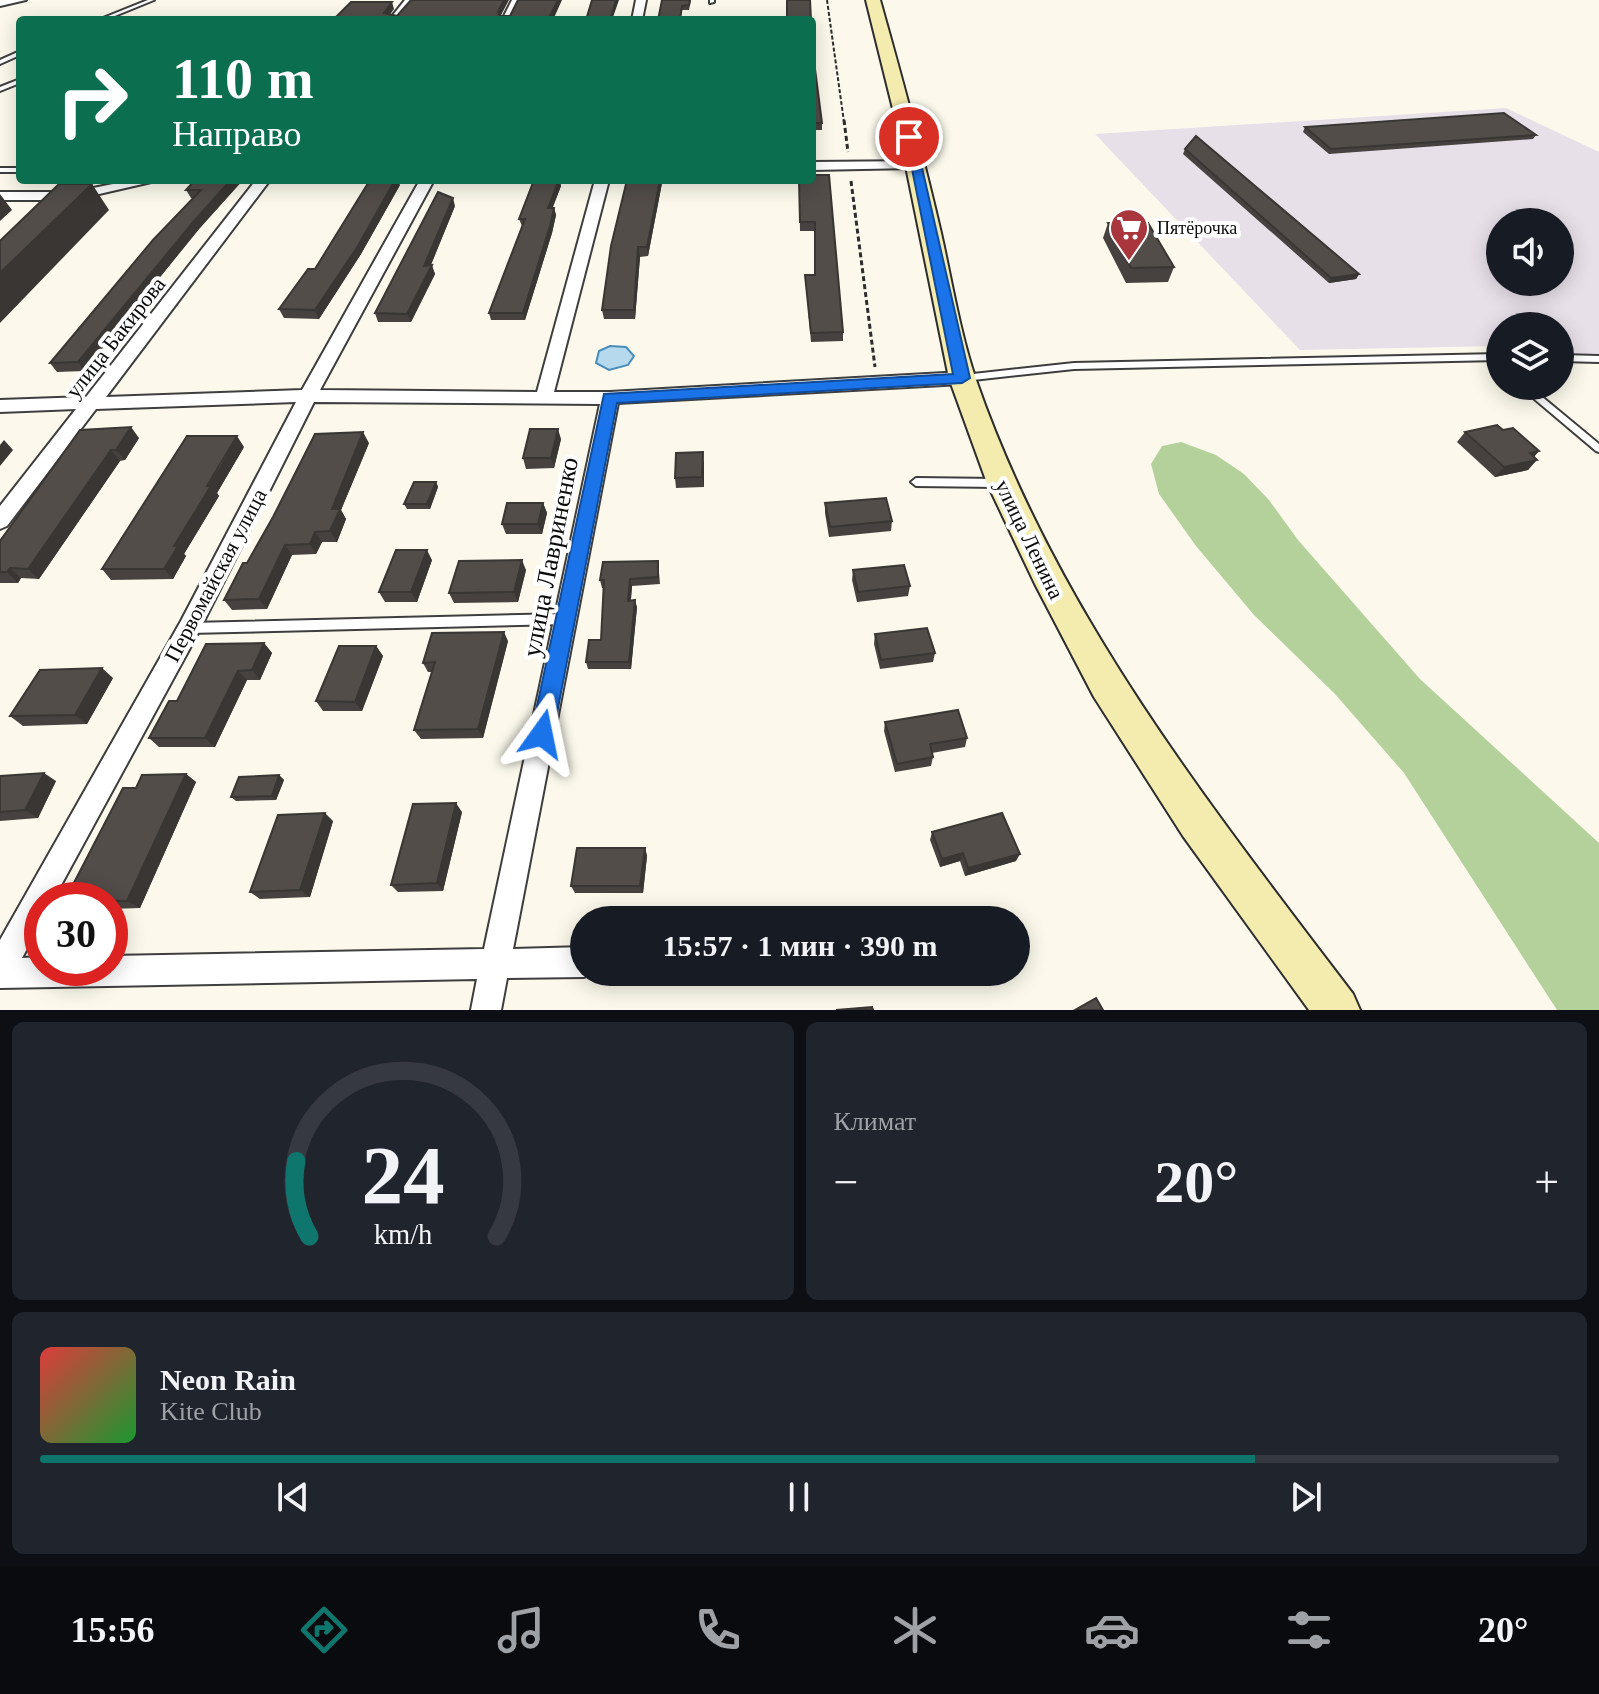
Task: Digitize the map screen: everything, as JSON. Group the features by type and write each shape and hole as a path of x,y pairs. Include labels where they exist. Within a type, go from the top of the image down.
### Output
{"main road":[{"name":"улица Ленина","path":"873,0 962,378 1002,483 1051,584 1107,686 1197,822 1337,1010"}],"street":[{"path":"0,3 21,0"},
{"path":"397,16 410,0"},
{"path":"816,166 914,164"},
{"path":"0,196 73,196 133,184"},
{"name":"улица Бакирова","path":"0,521 260,184"},
{"name":"Первомайская улица","path":"0,971 189,628 308,396 425,184"},
{"path":"544,397 601,184"},
{"path":"52,215 73,196"},
{"path":"0,406 308,396 610,398 962,378"},
{"name":"улица Лавриненко","path":"486,1010 610,398"},
{"path":"0,971 570,963"}],"lane":[{"path":"111,16 152,0"},
{"path":"962,378 1074,366 1486,357"},
{"path":"1574,358 1599,359"},
{"path":"1540,400 1599,449"},
{"path":"916,482 1002,483"},
{"path":"189,628 566,619"}],"path":[{"path":"827,0 877,383"}],"shaded area":[{"path":"1506,108 1599,152 1599,355 1574,355 1574,312 1486,312 1486,346 1300,350 1095,134"}],"green space":[{"path":"1181,442 1216,455 1244,474 1420,679 1599,843 1599,1010 1557,1010 1404,773 1335,694 1254,615 1196,546 1159,494 1151,464 1162,446"}],"water":[{"path":"610,346 626,347 634,356 628,365 609,370 596,363 599,351"}],"building":[{"path":"411,0 504,0 498,12 500,16 397,16"},
{"path":"518,0 558,0 550,16 510,16"},
{"path":"592,0 616,0 611,16 587,16"},
{"path":"662,0 690,0 689,5 682,6 681,16 659,16"},
{"path":"787,0 810,0 811,16 787,16"},
{"path":"351,2 392,2 384,13 397,16 337,16"},
{"path":"816,77 822,123 816,123"},
{"path":"1504,113 1536,135 1331,149 1305,127"},
{"path":"1196,136 1359,274 1331,278 1185,149"},
{"path":"816,175 829,175 843,332 811,333 805,275 815,275 815,222 800,222 799,184 816,184"},
{"path":"59,184 92,184 0,273 0,241"},
{"path":"191,184 227,184 78,362 50,363 153,240 201,190 186,190"},
{"path":"368,184 393,184 358,246 315,310 279,309 308,269 315,269"},
{"path":"532,184 557,184 548,208 554,208 550,226 523,313 489,313 525,219 519,219"},
{"path":"626,184 659,184 647,247 638,247 634,310 602,310 611,246"},
{"path":"438,192 453,198 424,266 432,265 407,314 375,313"},
{"path":"1108,223 1148,223 1174,267 1131,268"},
{"path":"1497,425 1503,430 1513,428 1539,451 1530,453 1537,460 1504,467 1465,432"},
{"path":"131,427 116,450 111,450 28,569 10,568 7,572 0,572 0,541 80,430"},
{"path":"530,429 558,429 551,458 523,458"},
{"path":"363,432 332,509 340,509 330,531 315,532 310,544 285,545 259,599 224,600 243,563 247,563 273,517 315,434"},
{"path":"187,436 237,436 164,569 102,569"},
{"path":"703,452 702,477 675,478 676,453"},
{"path":"414,482 436,482 427,504 404,504"},
{"path":"886,498 892,521 830,527 825,503"},
{"path":"507,503 543,503 538,524 502,524"},
{"path":"396,550 427,550 411,592 379,592"},
{"path":"522,560 514,592 449,593 459,561"},
{"path":"658,561 658,577 630,579 628,601 635,600 629,662 586,662 589,640 601,640 604,580 600,580 603,562"},
{"path":"904,565 910,586 858,592 853,570"},
{"path":"927,628 935,653 881,660 875,634"},
{"path":"504,632 478,729 414,730 435,662 423,663 432,633"},
{"path":"264,643 252,670 238,671 205,738 149,738 169,701 177,701 206,644"},
{"path":"339,646 376,646 355,702 316,701"},
{"path":"102,668 75,715 10,716 40,670"},
{"path":"958,710 967,738 930,744 933,757 897,764 885,722"},
{"path":"44,773 25,810 0,812 0,776"},
{"path":"186,774 128,899 128,882 74,882 123,788 136,788 142,775"},
{"path":"279,775 272,796 231,797 239,777"},
{"path":"456,803 437,883 391,885 413,804"},
{"path":"325,813 300,890 250,892 278,815"},
{"path":"1002,813 1020,854 968,868 963,853 942,859 932,832"},
{"path":"577,848 645,848 640,886 571,886"},
{"path":"1096,998 1103,1010 1075,1010"},
{"path":"872,1007 873,1010 836,1010"}],"place":[{"name":"Пятёрочка","path":"1129,262"}],"route":[{"path":"542,734 610,398 962,378 909,137"}]}
